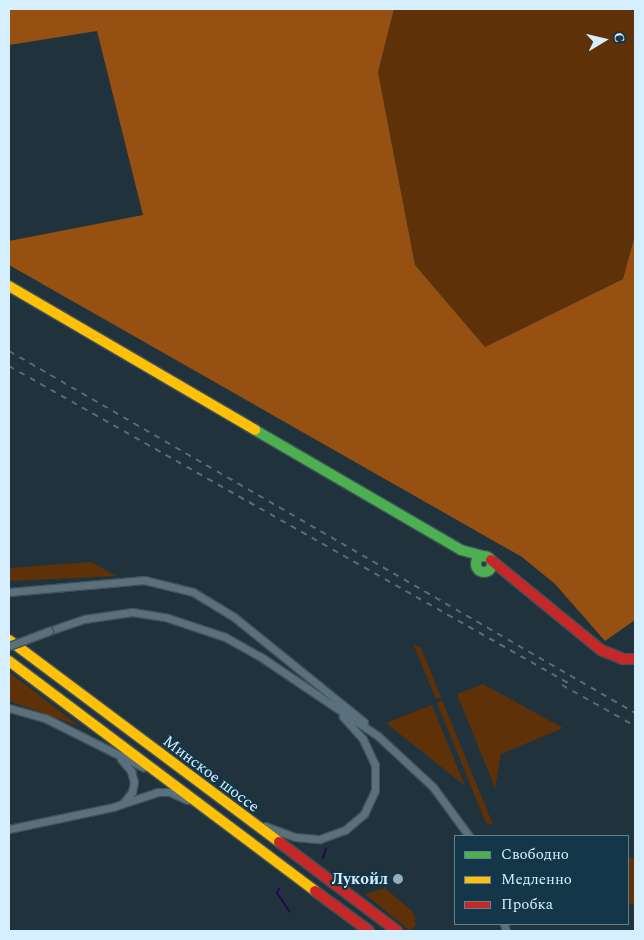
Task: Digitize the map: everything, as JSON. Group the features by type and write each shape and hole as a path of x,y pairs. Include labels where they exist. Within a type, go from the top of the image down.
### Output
{"main road":[{"path":"9,286 461,550 487,558 511,579 544,600 601,650 623,659 635,659"},
{"path":"461,550 481,570 511,579"},
{"path":"481,570 477,560 487,558"},
{"name":"Минское шоссе","path":"9,640 397,931"},
{"name":"Минское шоссе","path":"9,661 369,931"}],"street":[{"path":"9,592 144,580 193,592 234,617 338,698 433,787 468,835"},
{"path":"9,646 84,619 132,612 182,622 225,636 261,657 378,736"},
{"path":"9,708 45,718 114,754 161,775"},
{"path":"246,819 284,834 320,839 345,830 364,814 375,790 375,765 363,739 334,708"},
{"path":"114,754 131,771 134,782 132,792 123,803"},
{"path":"9,830 123,803 158,792 170,792 200,805"}],"shaded area":[{"path":"9,9 394,9 378,72 415,265 485,347 623,279 635,235 635,620 605,641 555,584 522,557 9,265 9,241 143,215 97,31 9,45"},
{"path":"394,9 635,9 635,235 623,279 485,347 415,265 378,72"},
{"path":"91,562 116,576 9,581 9,568"},
{"path":"413,644 421,648 441,697 436,699"},
{"path":"9,672 79,726 9,701"},
{"path":"483,684 563,728 501,754 495,788 457,694"},
{"path":"442,700 493,825 486,823 437,703"},
{"path":"432,705 465,786 386,723"},
{"path":"629,857 635,858 635,905 629,903"},
{"path":"385,888 413,912 416,925 410,931 365,894"}],"waterway":[{"path":"323,858 326,848"},
{"path":"279,889 277,893 289,911"}],"railway":[{"path":"9,351 635,713"},
{"path":"9,366 570,684"},
{"path":"562,685 635,726"}],"traffic: fast":[{"path":"255,430 461,550 484,556"},
{"path":"484,556 492,564 484,572 476,564 484,556"}],"traffic: slow":[{"path":"9,286 255,430"},
{"path":"9,640 279,842"},
{"path":"9,661 315,891"}],"traffic: jam":[{"path":"491,560 601,650 623,659 635,659"},
{"path":"279,842 397,931"},
{"path":"315,891 369,931"}],"place":[{"name":"Лукойл","path":"398,879"}]}
